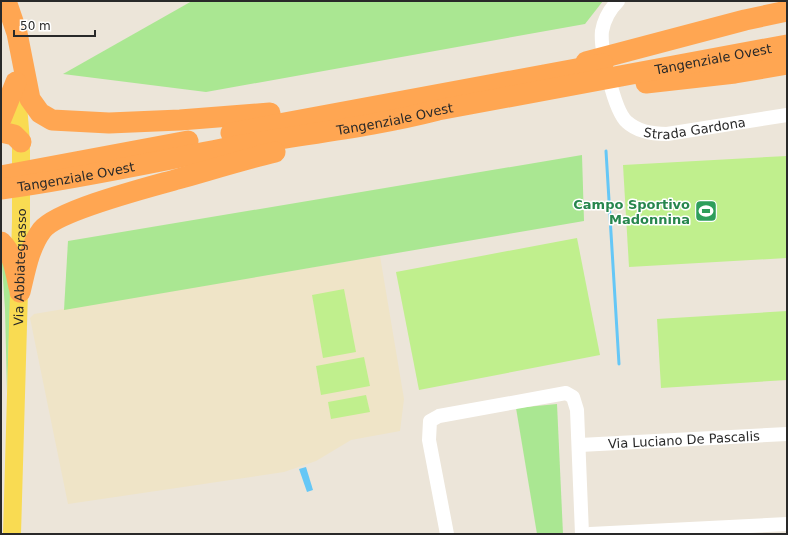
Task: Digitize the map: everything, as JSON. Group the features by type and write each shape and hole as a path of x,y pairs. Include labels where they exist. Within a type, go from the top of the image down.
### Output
{"highway":[{"path":"5,1 16,33 30,100 40,113 52,120 109,123 247,116 437,94"},
{"path":"530,85 671,38 787,11"},
{"name":"Tangenziale Ovest","path":"1,189 40,184 249,144 394,121 530,85 787,31"},
{"name":"Tangenziale Ovest","path":"1,176 437,94 530,85 787,45"},
{"path":"530,85 642,84 735,73 787,64"},
{"path":"1,119 16,82"},
{"path":"20,292 34,242 43,229 54,220 133,192 263,155 394,121"},
{"path":"1,132 14,135 21,142"},
{"path":"1,242 11,254 20,292"}],"main road":[{"name":"Via Abbiategrasso","path":"5,1 16,82 21,142 20,292 12,534"}],"street":[{"name":"Strada Gardona","path":"618,1 605,20 602,31 602,42 616,104 619,112 627,122 638,129 652,134 667,134 787,115"},
{"path":"447,534 429,440 430,421 439,416 566,394 573,397 577,410 580,445 582,534"},
{"name":"Via Luciano De Pascalis","path":"580,445 787,434"},
{"path":"590,534 787,524"}],"shaded area":[{"path":"380,256 404,399 400,431 351,440 316,461 284,472 68,504 30,318 34,314"}],"green space":[{"path":"192,1 603,1 585,24 206,92 63,74"},
{"path":"582,155 584,221 64,310 68,241"},
{"name":"Campo Sportivo Madonnina","path":"787,156 787,258 629,267 623,165"},
{"path":"577,238 600,355 419,390 396,272"},
{"path":"1,250 11,280 7,393 5,309"},
{"path":"344,289 356,352 323,358 312,295"},
{"path":"787,311 787,380 661,388 657,319"},
{"path":"364,357 370,386 321,395 316,366"},
{"path":"366,395 370,412 331,419 328,402"},
{"path":"557,404 563,534 537,534 516,408"}],"water":[{"path":"306,467 313,490 307,492 299,469"}],"waterway":[{"path":"606,151 619,364"}],"place":[{"name":"Campo Sportivo Madonnina","path":"706,211"}]}
